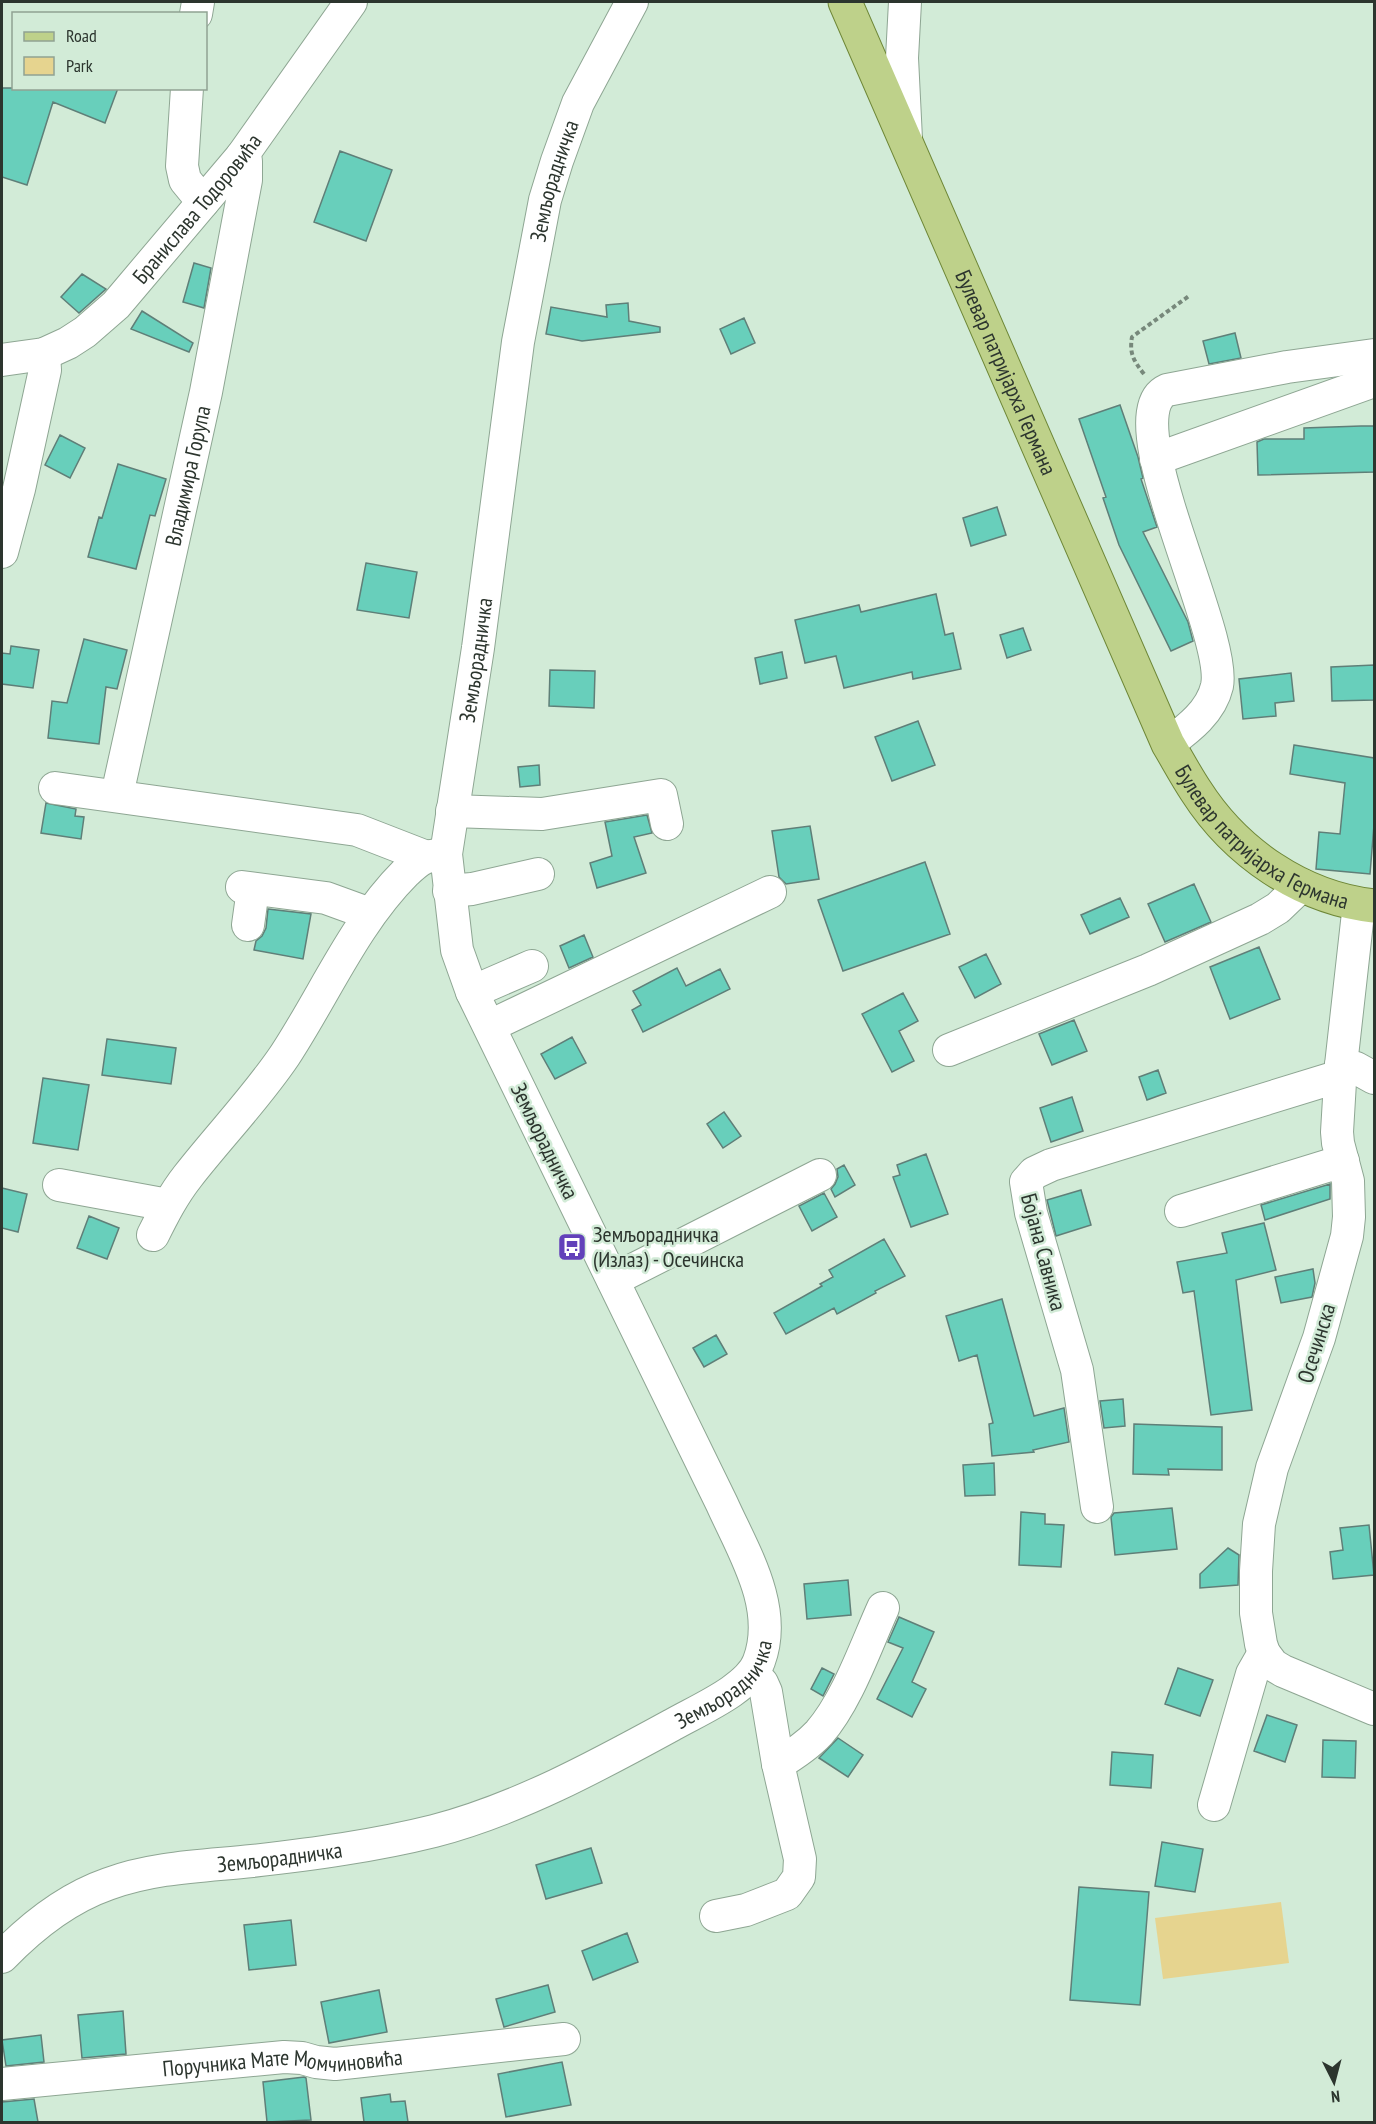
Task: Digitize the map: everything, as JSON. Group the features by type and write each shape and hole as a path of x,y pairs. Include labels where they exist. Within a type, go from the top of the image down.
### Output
{"main road":[{"name":"Булевар патријарха Германа","path":"844,2 906,139 1007,377 1168,744 1196,792 1233,837 1270,867 1330,897 1367,905"}],"street":[{"name":"Бранислава Тодоровића","path":"2,360 44,354 68,343 103,318 242,156 351,2"},
{"name":"Земљорадничка","path":"2,1957 51,1915 91,1892 122,1879 173,1869 296,1856 384,1843 436,1830 506,1806 549,1788 626,1750 705,1707 740,1685 753,1674 759,1662 765,1641 765,1616 761,1594 722,1504 472,992 457,951 449,891 435,855 452,811 478,648 518,342 545,200 578,103 632,2"},
{"path":"905,2 902,58 906,139"},
{"path":"187,90 182,166 185,180 203,202"},
{"name":"Владимира Горупа","path":"117,795 206,393 246,180 246,162 242,156"},
{"path":"2,552 45,370 44,354"},
{"path":"1160,393 1287,367 1374,355"},
{"path":"1156,459 1374,381"},
{"name":"Булевар патријарха Германа","path":"1160,393 1151,422 1156,459 1163,488 1211,633 1218,671 1217,686 1204,712 1190,727 1168,744"},
{"path":"55,788 357,830 435,855"},
{"path":"452,811 542,814 661,795 667,824"},
{"path":"153,1235 168,1205 187,1177 259,1091 286,1053 370,914 405,873 435,855"},
{"path":"449,891 472,889 538,873"},
{"path":"949,1050 1148,970 1260,919 1278,908 1302,885"},
{"path":"248,925 248,888 326,898 370,914"},
{"path":"490,1026 770,892"},
{"name":"Осечинска","path":"1264,1653 1256,1613 1259,1524 1272,1468 1319,1338 1342,1255 1349,1217 1348,1181 1337,1132 1341,1071 1367,905"},
{"path":"472,992 532,966"},
{"path":"1341,1071 1356,1068 1374,1078"},
{"name":"Бојана Савника","path":"1097,1507 1077,1370 1031,1213 1026,1182 1034,1173 1052,1165 1341,1071"},
{"path":"1181,1211 1342,1161"},
{"path":"613,1280 820,1175"},
{"path":"59,1185 168,1205"},
{"path":"778,1764 799,1752 818,1735 829,1720 840,1702 882,1608"},
{"path":"1214,1805 1252,1674 1264,1653 1273,1665 1283,1671 1374,1709"},
{"path":"716,1916 746,1910 787,1894 799,1877 800,1859 778,1764 766,1692 762,1683 753,1674"},
{"name":"Поручника Мате Момчиновића","path":"2,2084 284,2057 302,2058 325,2064 365,2062 564,2039"}],"path":[{"path":"1160,393 1133,359 1130,350 1132,337 1189,296"}],"green space":[{"path":"1281,1902 1289,1963 1163,1979 1155,1918"}],"building":[{"path":"2,88 12,88 12,90 117,90 105,123 53,102 27,185 2,177"},
{"path":"340,151 392,170 366,241 314,222"},
{"path":"194,263 211,268 204,308 183,302"},
{"path":"82,274 106,289 79,313 61,297"},
{"path":"628,303 629,321 660,327 660,332 582,341 546,334 551,307 607,317 606,305"},
{"path":"142,311 193,343 189,352 131,329"},
{"path":"744,318 755,343 731,354 720,329"},
{"path":"1235,333 1241,358 1209,364 1203,341"},
{"path":"1120,405 1138,457 1143,478 1141,479 1157,527 1143,532 1188,622 1193,641 1171,651 1119,545 1103,498 1106,497 1079,419"},
{"path":"1374,426 1374,472 1258,475 1257,442 1264,439 1304,439 1304,428"},
{"path":"60,435 85,448 70,478 45,465"},
{"path":"118,464 166,479 155,516 150,515 136,569 88,557 99,517 102,518"},
{"path":"997,507 1006,535 971,546 963,518"},
{"path":"366,563 417,572 409,618 357,610"},
{"path":"936,594 945,635 953,633 961,669 913,679 912,672 844,688 836,656 805,663 795,620 859,605 861,612"},
{"path":"1023,628 1031,650 1007,658 1000,635"},
{"path":"84,639 127,650 117,689 106,687 99,744 48,738 52,701 67,703"},
{"path":"11,646 39,650 33,688 2,684 2,653 10,654"},
{"path":"782,652 787,678 760,684 755,658"},
{"path":"1374,665 1374,700 1332,701 1331,667"},
{"path":"550,670 595,671 594,708 549,706"},
{"path":"1291,673 1294,701 1275,703 1276,716 1243,719 1239,679"},
{"path":"918,721 935,765 892,781 875,737"},
{"path":"1294,745 1374,758 1374,825 1370,874 1316,869 1319,832 1340,834 1345,783 1290,774"},
{"path":"539,765 540,785 520,787 518,767"},
{"path":"46,803 76,809 75,816 84,817 81,839 41,833"},
{"path":"647,815 652,833 634,837 646,873 597,888 590,863 612,856 605,822"},
{"path":"810,826 819,879 786,884 779,877 772,831"},
{"path":"925,862 950,934 843,971 818,900"},
{"path":"1194,884 1211,922 1165,942 1148,904"},
{"path":"1120,898 1129,917 1090,934 1081,915"},
{"path":"268,909 311,914 303,959 254,950 256,941 266,928"},
{"path":"584,935 593,957 569,968 560,946"},
{"path":"1259,947 1280,999 1230,1019 1210,967"},
{"path":"986,954 1001,984 975,998 959,967"},
{"path":"677,968 686,986 720,969 730,989 643,1032 632,1010 641,1005 633,991"},
{"path":"903,993 918,1021 899,1031 914,1061 892,1072 862,1014"},
{"path":"1074,1020 1087,1051 1052,1065 1039,1034"},
{"path":"572,1037 586,1063 555,1079 541,1054"},
{"path":"107,1039 176,1048 171,1084 102,1075"},
{"path":"1158,1070 1166,1093 1147,1100 1139,1077"},
{"path":"43,1078 89,1085 78,1150 33,1143"},
{"path":"1072,1097 1083,1131 1051,1142 1040,1108"},
{"path":"724,1112 741,1136 723,1148 707,1124"},
{"path":"926,1154 948,1214 911,1227 893,1177 900,1175 897,1165"},
{"path":"844,1165 855,1185 835,1197 831,1189 838,1177 837,1169"},
{"path":"1330,1184 1330,1199 1265,1220 1261,1205"},
{"path":"2,1188 27,1194 18,1232 2,1228"},
{"path":"1081,1190 1091,1225 1056,1236 1047,1200"},
{"path":"824,1193 837,1217 812,1231 799,1206"},
{"path":"89,1216 119,1228 107,1259 77,1248"},
{"path":"1264,1223 1276,1270 1236,1280 1252,1410 1211,1415 1194,1291 1183,1293 1177,1262 1227,1253 1222,1233"},
{"path":"884,1239 905,1276 837,1314 834,1308 786,1334 774,1313 822,1286 820,1284 833,1277 829,1270"},
{"path":"1313,1269 1315,1283 1312,1297 1281,1303 1275,1277"},
{"path":"1002,1299 1034,1416 1064,1408 1069,1442 1033,1450 1034,1452 992,1456 989,1424 993,1423 977,1355 959,1361 946,1316"},
{"path":"716,1335 727,1354 704,1367 693,1348"},
{"path":"1123,1399 1125,1426 1104,1428 1100,1401"},
{"path":"1134,1424 1222,1427 1222,1470 1168,1469 1169,1475 1133,1474"},
{"path":"994,1463 995,1495 965,1496 963,1465"},
{"path":"1172,1508 1177,1549 1115,1555 1111,1517 1114,1513"},
{"path":"1021,1512 1045,1514 1045,1524 1064,1525 1061,1567 1019,1565"},
{"path":"1369,1525 1374,1575 1333,1579 1330,1552 1343,1550 1340,1528"},
{"path":"1228,1548 1239,1555 1238,1585 1200,1588 1200,1574"},
{"path":"848,1580 851,1615 807,1619 804,1584"},
{"path":"899,1617 934,1632 912,1682 926,1689 912,1717 877,1699 903,1648 888,1642"},
{"path":"822,1668 834,1674 823,1696 811,1689"},
{"path":"1178,1668 1213,1680 1200,1716 1165,1704"},
{"path":"1267,1715 1297,1725 1285,1762 1254,1751"},
{"path":"838,1738 863,1755 848,1777 819,1758"},
{"path":"1323,1740 1356,1741 1355,1778 1322,1777"},
{"path":"1112,1752 1153,1755 1151,1788 1110,1785"},
{"path":"1162,1842 1203,1849 1195,1892 1155,1886"},
{"path":"591,1848 602,1883 546,1899 536,1865"},
{"path":"1079,1887 1149,1892 1140,2005 1070,2000"},
{"path":"291,1920 296,1965 249,1970 244,1925"},
{"path":"627,1933 638,1962 593,1980 582,1951"},
{"path":"548,1985 555,2012 504,2027 496,1999"},
{"path":"379,1990 387,2032 329,2043 321,2002"},
{"path":"123,2011 126,2054 82,2058 78,2015"},
{"path":"41,2035 44,2062 6,2066 2,2040"},
{"path":"562,2062 571,2105 506,2117 498,2074"},
{"path":"306,2078 311,2120 267,2122 263,2082"},
{"path":"390,2094 391,2102 405,2101 408,2122 364,2122 361,2098"},
{"path":"34,2099 38,2122 2,2122 2,2102"}],"place":[{"name":"Земљорадничка (Излаз) - Осечинска","path":"572,1247"}]}
